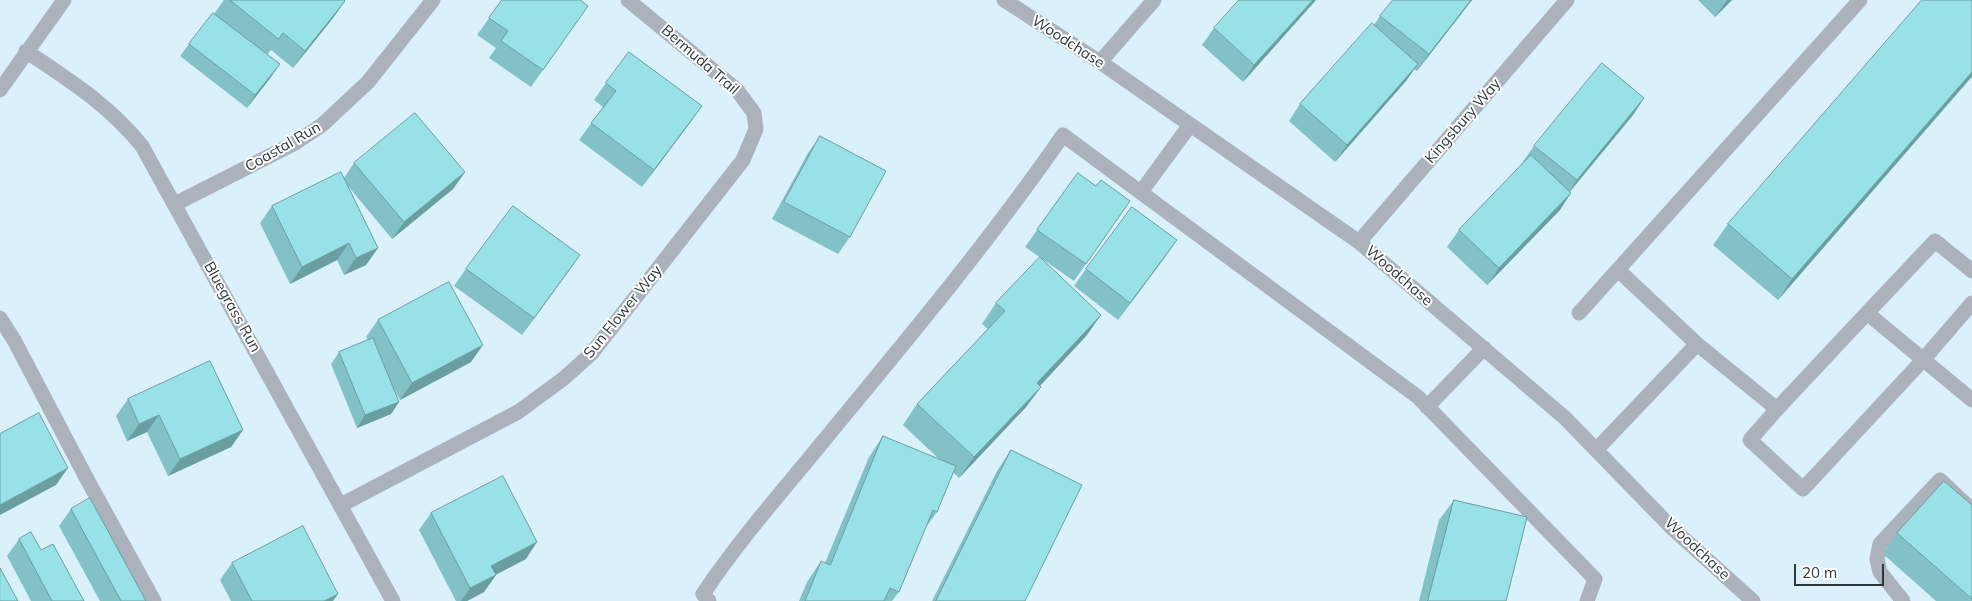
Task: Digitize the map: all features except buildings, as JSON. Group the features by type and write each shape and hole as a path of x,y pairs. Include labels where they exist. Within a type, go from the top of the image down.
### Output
{"street":[{"path":"0,90 64,0"},
{"name":"Coastal Run","path":"175,204 295,143 322,125 368,82 432,0"},
{"name":"Bermuda Trail","path":"628,0 737,90 754,113 756,129"},
{"name":"Woodchase","path":"1004,0 1100,62 1359,242 1565,418 1673,529 1753,601"},
{"path":"1100,62 1154,0"},
{"name":"Kingsbury Way","path":"1359,242 1567,0"},
{"path":"1579,313 1860,0"},
{"name":"Bluegrass Run","path":"26,51 93,96 125,125 142,146 393,601"},
{"path":"1141,192 1190,125"},
{"name":"Sun Flower Way","path":"341,505 518,412 563,379 591,354 743,160 756,129"},
{"path":"709,601 703,594 726,560 872,383 1012,206 1063,135 1418,398 1595,579 1587,601"},
{"path":"1972,271 1935,241 1750,440 1803,489 1924,360 1972,303"},
{"path":"1618,270 1697,344 1777,409"},
{"path":"1868,313 1972,400"},
{"path":"0,318 14,340 154,601"},
{"path":"1596,450 1697,344"},
{"path":"1427,407 1484,348"},
{"path":"1903,601 1880,572 1877,559 1880,544 1940,480 1972,510"}]}
